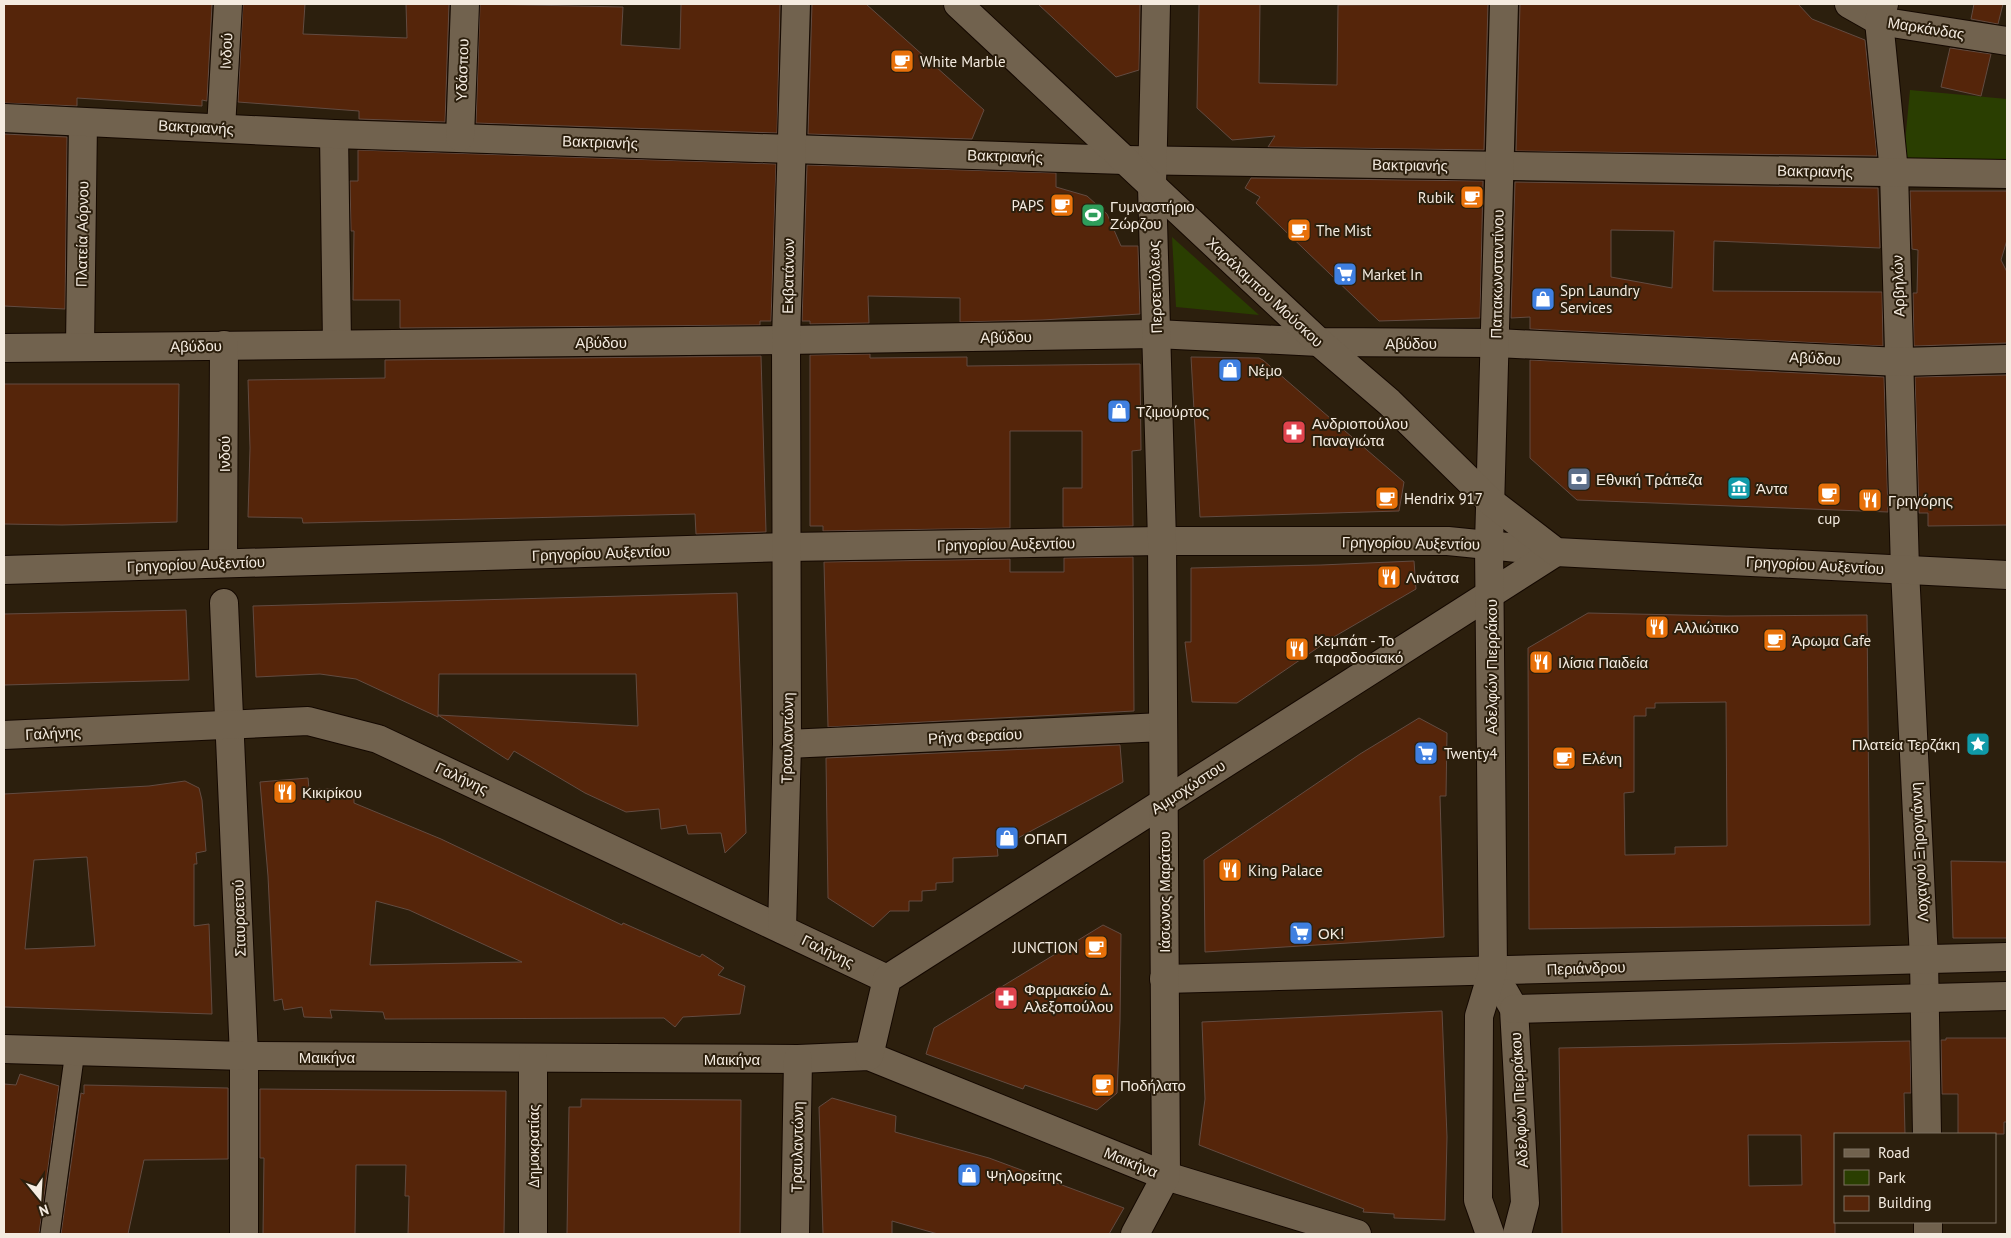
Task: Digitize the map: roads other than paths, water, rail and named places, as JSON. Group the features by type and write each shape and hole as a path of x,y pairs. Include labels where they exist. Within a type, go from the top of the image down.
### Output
{"street":[{"name":"Ινδού","path":"221,128 228,4"},
{"name":"Υδάσπου","path":"460,137 465,4"},
{"name":"Εκβατάνων","path":"788,548 786,340 796,4"},
{"name":"Χαράλαμπου Μούσκου","path":"958,4 1125,160 1152,173 1318,342 1389,402 1491,502 1556,552"},
{"name":"Περσεπόλεως","path":"1156,4 1152,173 1162,541"},
{"name":"Παπακωνσταντίνου","path":"1489,544 1504,4"},
{"name":"Μαρκάνδας","path":"1849,4 2007,41"},
{"name":"Αρβηλών","path":"1882,12 1894,172 1905,570"},
{"name":"Βακτριανής","path":"4,118 334,134 1125,160"},
{"name":"Πλατεία Αόρνου","path":"80,347 83,122"},
{"path":"334,134 337,344"},
{"name":"Βακτριανής","path":"1152,173 1500,166 2007,174"},
{"name":"Αβύδου","path":"4,348 786,340 1156,334 1318,342 1496,343 1900,362 2007,359"},
{"name":"Ινδού","path":"223,564 224,345"},
{"name":"Γρηγορίου Αυξεντίου","path":"4,570 788,548 1162,541 1448,541 1556,552 2007,575"},
{"name":"Ιάσωνος Μαράτου","path":"1135,1234 1166,1176 1162,541"},
{"name":"Αδελφών Πιερράκου","path":"1489,544 1491,594 1492,970 1479,1016 1478,1200 1490,1234"},
{"name":"Τραυλαντώνη","path":"782,929 787,744 788,548"},
{"name":"Αμμοχώστου","path":"887,979 1556,552"},
{"name":"Λοχαγού Ξηρογιάννη","path":"1905,570 1924,959 1927,1133"},
{"name":"Σταυραετού","path":"224,603 244,1056 244,1234"},
{"name":"Γαλήνης","path":"4,736 308,721 378,739 887,979"},
{"name":"Ρήγα Φεραίου","path":"787,744 1163,727"},
{"name":"Περιάνδρου","path":"1164,979 2007,957"},
{"name":"Αδελφών Πιερράκου","path":"1492,970 1514,1009 1525,1202 1516,1234"},
{"path":"869,1056 887,979"},
{"path":"1514,1009 2007,996"},
{"name":"Μαικήνα","path":"4,1049 244,1056 533,1059 798,1059 869,1056 1166,1176 1357,1234"},
{"name":"Δημοκρατίας","path":"533,1059 533,1234"},
{"name":"Τραυλαντώνη","path":"795,1234 798,1059"}],"lane":[{"path":"50,1234 75,1052"}],"place":[{"name":"White Marble","path":"902,61"},
{"name":"Rubik","path":"1472,197"},
{"name":"PAPS","path":"1062,205"},
{"name":"Γυμναστήριο Ζώρζου","path":"1093,215"},
{"name":"The Mist","path":"1299,230"},
{"name":"Market In","path":"1345,274"},
{"name":"Spn Laundry Services","path":"1543,299"},
{"name":"Νέμο","path":"1230,370"},
{"name":"Τζιμούρτος","path":"1119,411"},
{"name":"Ανδριοπούλου Παναγιώτα","path":"1294,432"},
{"name":"Εθνική Τράπεζα","path":"1579,479"},
{"name":"Άντα","path":"1739,488"},
{"name":"cup","path":"1829,494"},
{"name":"Hendrix 917","path":"1387,498"},
{"name":"Γρηγόρης","path":"1870,500"},
{"name":"Λινάτσα","path":"1389,577"},
{"name":"Αλλιώτικο","path":"1657,627"},
{"name":"Άρωμα Cafe","path":"1775,640"},
{"name":"Κεμπάπ - Το παραδοσιακό","path":"1297,649"},
{"name":"Ιλίσια Παιδεία","path":"1541,662"},
{"name":"Πλατεία Τερζάκη","path":"1978,744"},
{"name":"Twenty4","path":"1426,753"},
{"name":"Ελένη","path":"1564,758"},
{"name":"Κικιρίκου","path":"285,792"},
{"name":"ΟΠΑΠ","path":"1007,838"},
{"name":"King Palace","path":"1230,870"},
{"name":"ΟΚ!","path":"1301,933"},
{"name":"JUNCTION","path":"1096,947"},
{"name":"Φαρμακείο Δ. Αλεξοπούλου","path":"1006,998"},
{"name":"Ποδήλατο","path":"1103,1085"},
{"name":"Ψηλορείτης","path":"969,1175"}]}
